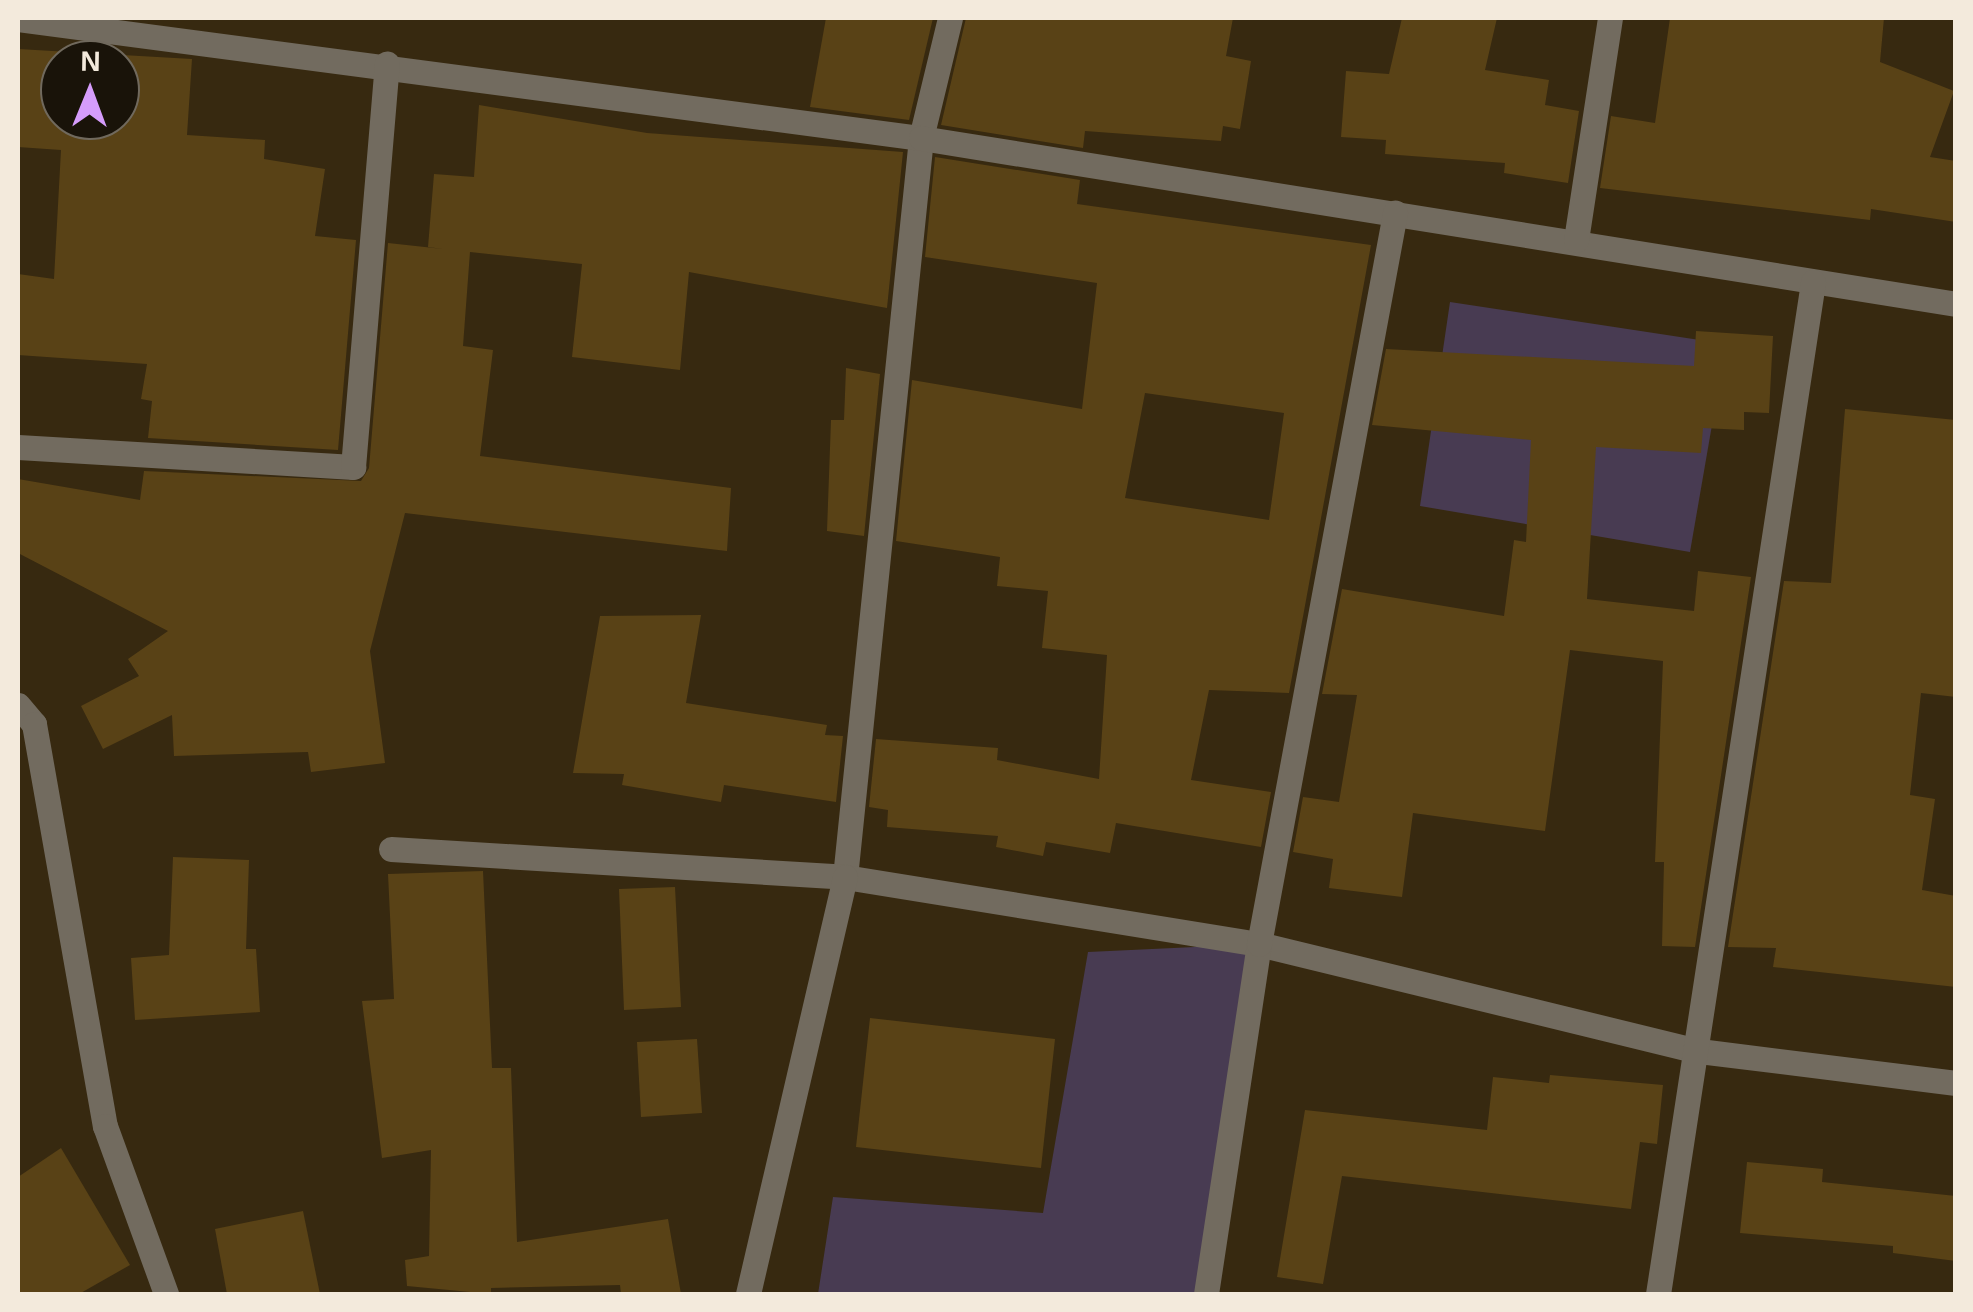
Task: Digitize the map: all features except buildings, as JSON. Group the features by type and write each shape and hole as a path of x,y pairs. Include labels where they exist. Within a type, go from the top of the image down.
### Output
{"street":[{"path":"748,1294 846,877 921,138 950,18"},
{"path":"1576,240 1610,18"},
{"path":"18,20 387,63 921,138 1576,240 1956,304"},
{"path":"18,447 352,467 387,63"},
{"path":"1206,1294 1259,944 1394,213"},
{"path":"1658,1294 1699,1052 1814,282"},
{"path":"18,704 34,724 105,1126 166,1294"},
{"path":"392,848 846,877 1259,944 1699,1052 1956,1083"}],"shaded area":[{"path":"1450,302 1726,344 1690,552 1420,506"},
{"path":"1259,944 1208,1294 818,1294 833,1197 1043,1213 1088,952"}]}
